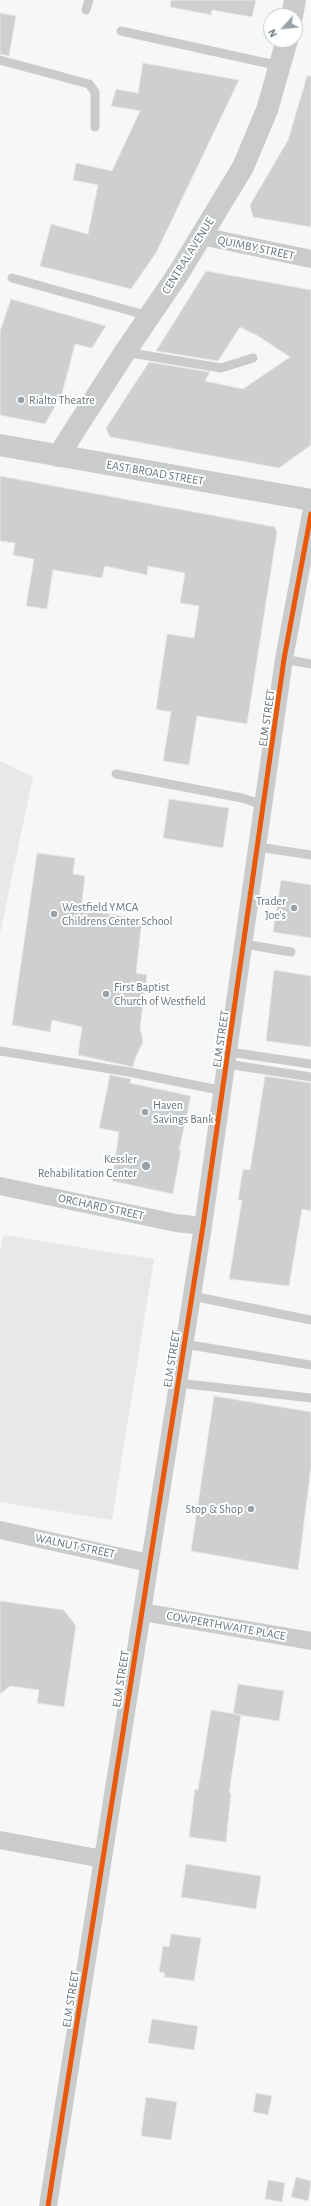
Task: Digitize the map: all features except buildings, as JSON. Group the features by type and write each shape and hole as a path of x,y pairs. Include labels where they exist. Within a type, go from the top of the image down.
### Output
{"street":[{"name":"CENTRAL AVENUE","path":"58,456 124,352 201,236 243,167 267,110 285,48"},
{"name":"QUIMBY STREET","path":"201,236 311,259"},
{"name":"EAST BROAD STREET","path":"0,445 311,500"},
{"name":"ELM STREET","path":"48,2206 224,1091 284,659 311,514"},
{"name":"ORCHARD STREET","path":"0,1186 176,1223 203,1226"},
{"name":"WALNUT STREET","path":"0,1530 149,1563"},
{"name":"COWPERTHWAITE PLACE","path":"142,1612 311,1641"},
{"path":"0,1840 103,1859"}],"lane":[{"path":"86,10 89,0"},
{"path":"121,31 280,66"},
{"path":"0,60 89,84 95,92 95,127"},
{"path":"12,278 149,316"},
{"path":"124,352 221,368 253,358"},
{"path":"284,659 311,664"},
{"path":"116,774 242,798 263,805"},
{"path":"258,847 311,855"},
{"path":"244,944 291,952"},
{"path":"0,1051 129,1072 224,1091"},
{"path":"228,1058 311,1064"},
{"path":"228,1058 311,1077"},
{"path":"192,1296 311,1320"},
{"path":"184,1344 311,1365"},
{"path":"178,1383 311,1398"}],"shaded area":[{"path":"0,761 33,777 0,934"},
{"path":"3,1235 154,1259 112,1520 0,1502 0,1253"}],"cycle path":[{"path":"48,2206 203,1226 284,659 311,514"}],"place":[{"name":"Rialto Theatre","path":"21,400"},
{"name":"Trader Joe's","path":"294,908"},
{"name":"Westfield YMCA Childrens Center School","path":"54,914"},
{"name":"First Baptist Church of Westfield","path":"106,994"},
{"name":"Haven Savings Bank","path":"145,1112"},
{"name":"Kessler Rehabilitation Center","path":"146,1166"},
{"name":"Stop & Shop","path":"251,1509"}]}
